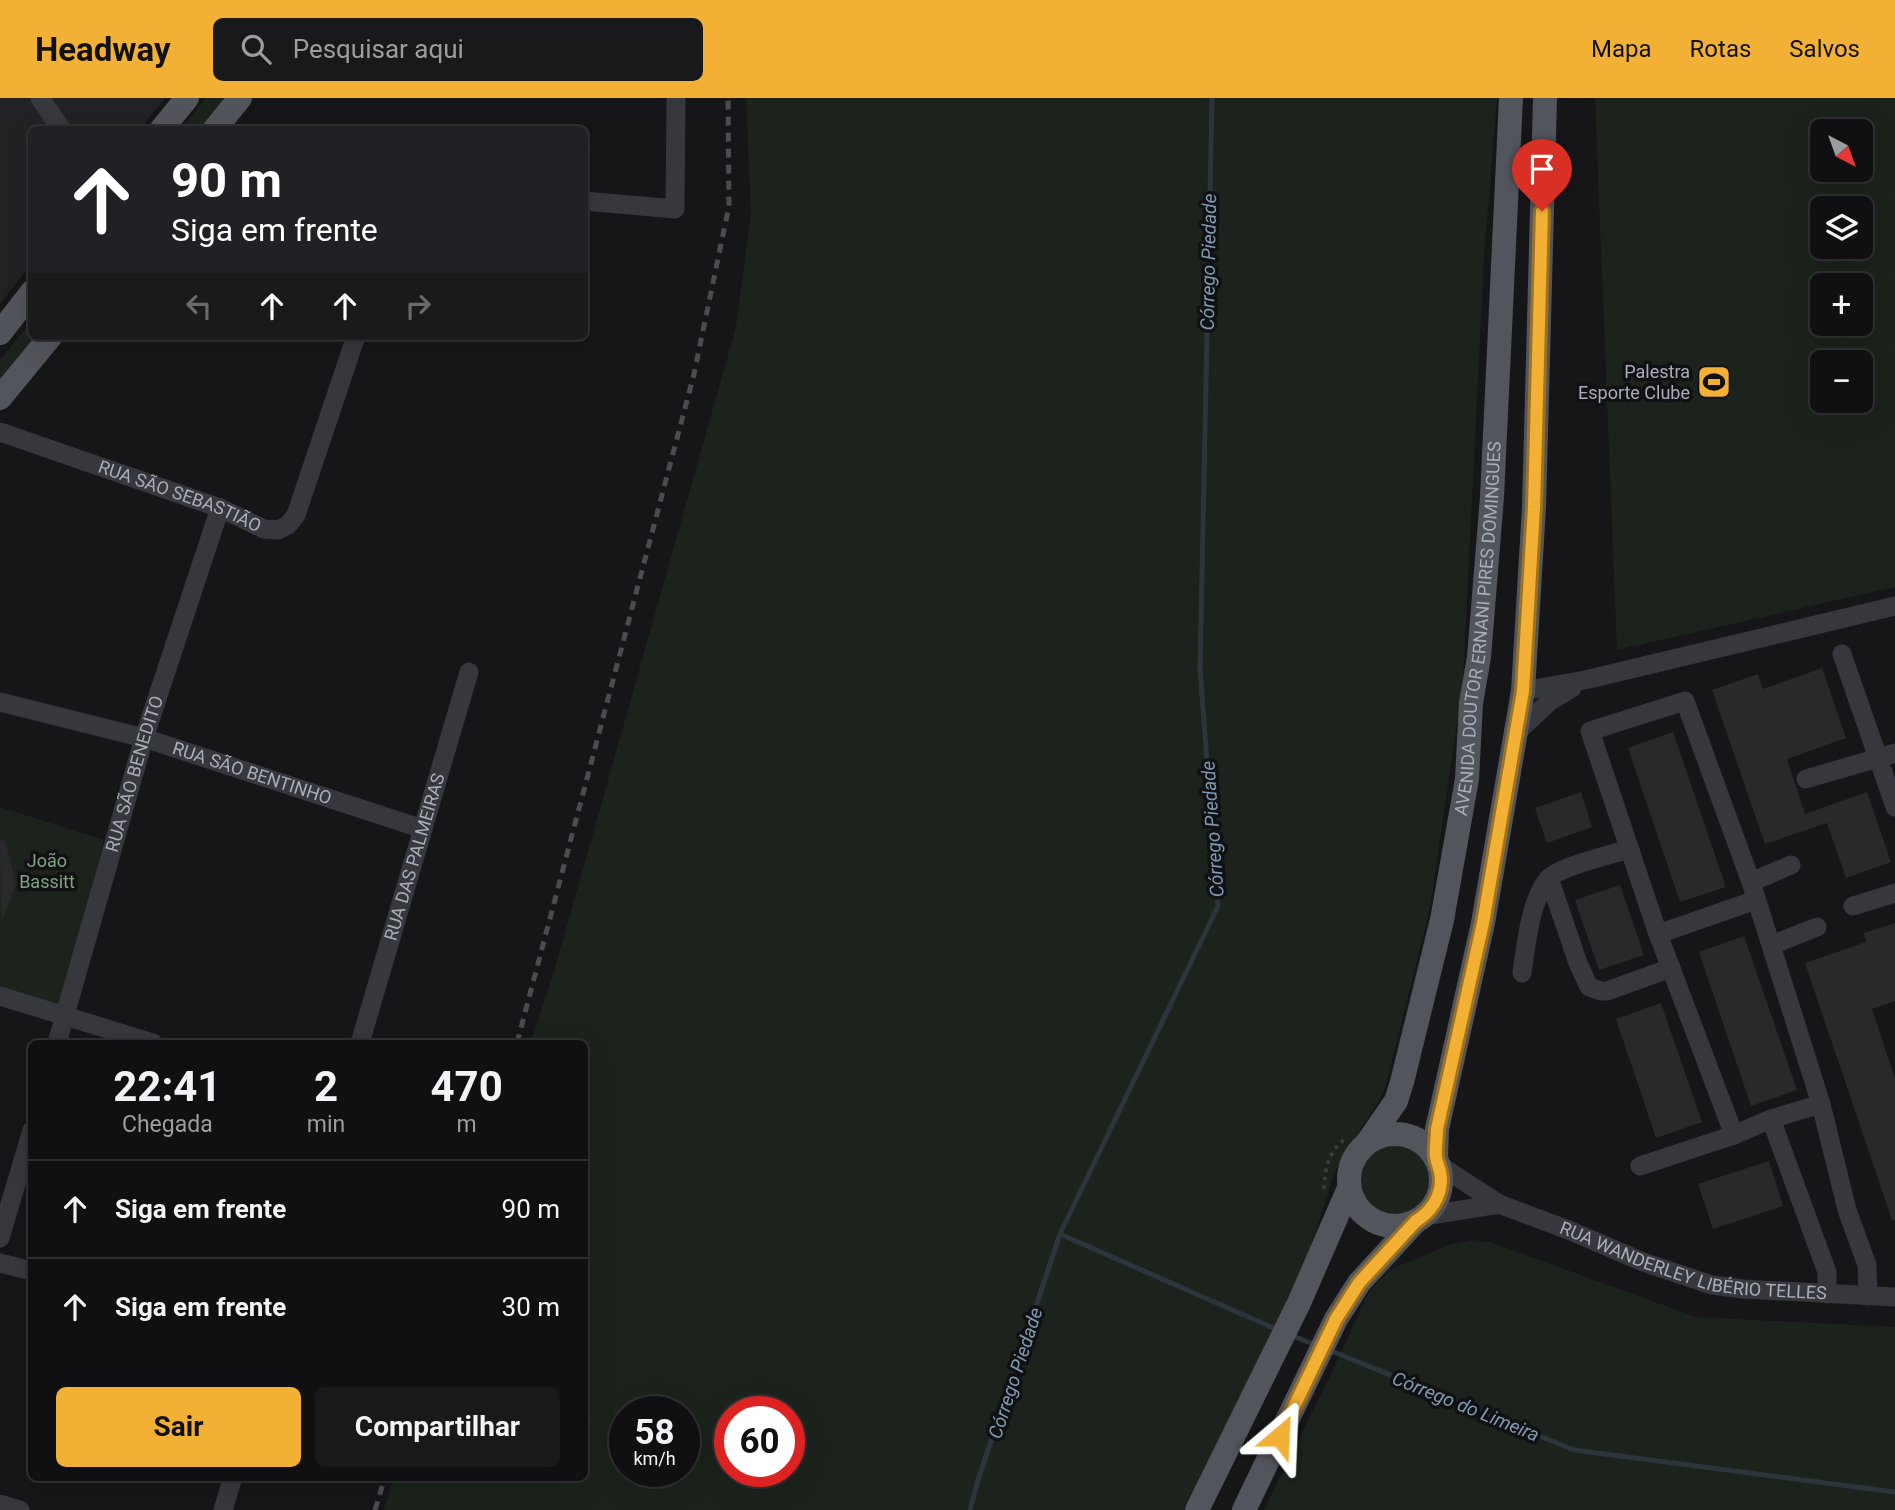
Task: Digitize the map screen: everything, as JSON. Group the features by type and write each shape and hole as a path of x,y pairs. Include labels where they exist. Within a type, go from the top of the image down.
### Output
{"main road":[{"path":"164,126 187,98"},
{"path":"217,126 240,98"},
{"name":"AVENIDA DOUTOR ERNANI PIRES DOMINGUES","path":"1367,1143 1396,1101 1402,1082 1442,920 1467,779 1471,703 1479,657 1492,497 1511,98"},
{"path":"1244,1510 1336,1319 1359,1283 1433,1205 1439,1192 1441,1179 1437,1162 1437,1129 1483,923 1523,691 1534,507 1545,98"},
{"path":"0,332 28,297"},
{"path":"0,398 48,340"},
{"path":"1420,1218 1400,1226 1382,1225 1367,1217 1355,1205 1349,1188 1349,1171 1356,1155 1367,1143 1397,1134 1413,1137 1426,1146 1437,1162"},
{"path":"1197,1510 1299,1303 1349,1188"}],"street":[{"path":"40,98 59,126"},
{"path":"588,201 675,209 676,98"},
{"name":"RUA SÃO SEBASTIÃO","path":"0,432 220,508 264,529 278,530 289,525 296,515 355,340"},
{"name":"RUA SÃO BENEDITO","path":"58,1040 144,738 220,508"},
{"path":"1523,691 1586,680 1895,606"},
{"path":"1842,654 1886,755 1895,807"},
{"name":"RUA DAS PALMEIRAS","path":"361,1040 469,672"},
{"path":"1516,733 1549,702 1586,680"},
{"path":"1734,1136 1658,934 1590,731 1685,701 1772,945 1821,1104 1847,1210 1867,1265 1868,1296"},
{"name":"RUA SÃO BENTINHO","path":"0,702 144,738 423,829"},
{"path":"1805,779 1886,755"},
{"path":"1522,973 1535,905 1549,878 1569,868 1630,849"},
{"path":"1658,934 1753,891 1791,865"},
{"path":"1549,878 1578,964 1589,987 1601,992 1607,991 1671,968"},
{"path":"1853,906 1895,893"},
{"path":"1772,945 1816,926"},
{"path":"0,996 143,1040"},
{"path":"1640,1166 1821,1104"},
{"path":"1771,1119 1827,1272 1826,1294"},
{"path":"0,1238 28,1144"},
{"name":"RUA WANDERLEY LIBÉRIO TELLES","path":"1437,1162 1499,1204 1643,1262 1712,1285 1895,1297"},
{"name":"RUA WANDERLEY LIBÉRIO TELLES","path":"1420,1218 1499,1204"},
{"path":"0,1263 28,1270"},
{"path":"223,1510 232,1481"},
{"path":"0,1504 20,1510"}],"shaded area":[{"path":"0,98 165,98 142,126 28,126 28,268 0,304"}],"green space":[{"path":"206,98 225,98 202,126 184,126"},
{"path":"746,98 1497,98 1484,256 1463,682 1430,908 1384,1092 1335,1171 1302,1273 1183,1510 384,1510 393,1481 588,1481 588,1040 532,1040 557,961 736,327 751,213"},
{"name":"Palestra Esporte Clube","path":"1595,98 1895,98 1895,587 1617,650"},
{"path":"28,326 28,340 38,340 0,386 0,360"},
{"name":"João Bassitt","path":"0,807 104,840 59,1008 0,988"},
{"path":"1386,1139 1402,1139 1417,1146 1428,1157 1435,1172 1432,1196 1423,1209 1402,1221 1386,1221 1371,1214 1360,1203 1353,1188 1353,1172 1360,1157 1371,1146"},
{"path":"1472,1240 1490,1242 1696,1317 1895,1327 1895,1510 1264,1510 1367,1295 1389,1270 1452,1244"}],"building":[{"path":"1822,668 1846,738 1787,759 1805,814 1867,792 1891,862 1846,878 1827,823 1765,844 1712,690 1758,674 1763,689"},
{"path":"1673,732 1726,887 1680,902 1628,748"},
{"path":"1581,792 1592,827 1547,843 1535,808"},
{"path":"5,840 16,884 1,923 0,841"},
{"path":"1620,885 1644,955 1599,970 1575,900"},
{"path":"1895,923 1895,1001 1872,1009 1895,1079 1895,1220 1892,1220 1805,963 1866,942 1864,933"},
{"path":"1744,936 1797,1090 1751,1106 1699,952"},
{"path":"1661,1003 1702,1122 1656,1138 1616,1019"},
{"path":"1769,1161 1783,1206 1713,1229 1698,1184"}],"waterway":[{"name":"Córrego Piedade","path":"970,1510 1060,1234 1218,906 1200,669 1212,98"},
{"name":"Córrego do Limeira","path":"1060,1234 1278,1330"},
{"name":"Córrego do Limeira","path":"1290,1335 1316,1345"},
{"name":"Córrego do Limeira","path":"1329,1350 1574,1450 1895,1492"}],"railway":[{"path":"518,1040 694,374 729,206 728,98"},
{"path":"375,1510 384,1481"}],"place":[{"name":"Palestra Esporte Clube","path":"1714,382"}],"route":[{"path":"1280,1436 1336,1319 1359,1283 1416,1221 1424,1216 1439,1192 1441,1179 1436,1158 1437,1129 1483,923 1523,691 1534,507 1542,211"}]}
